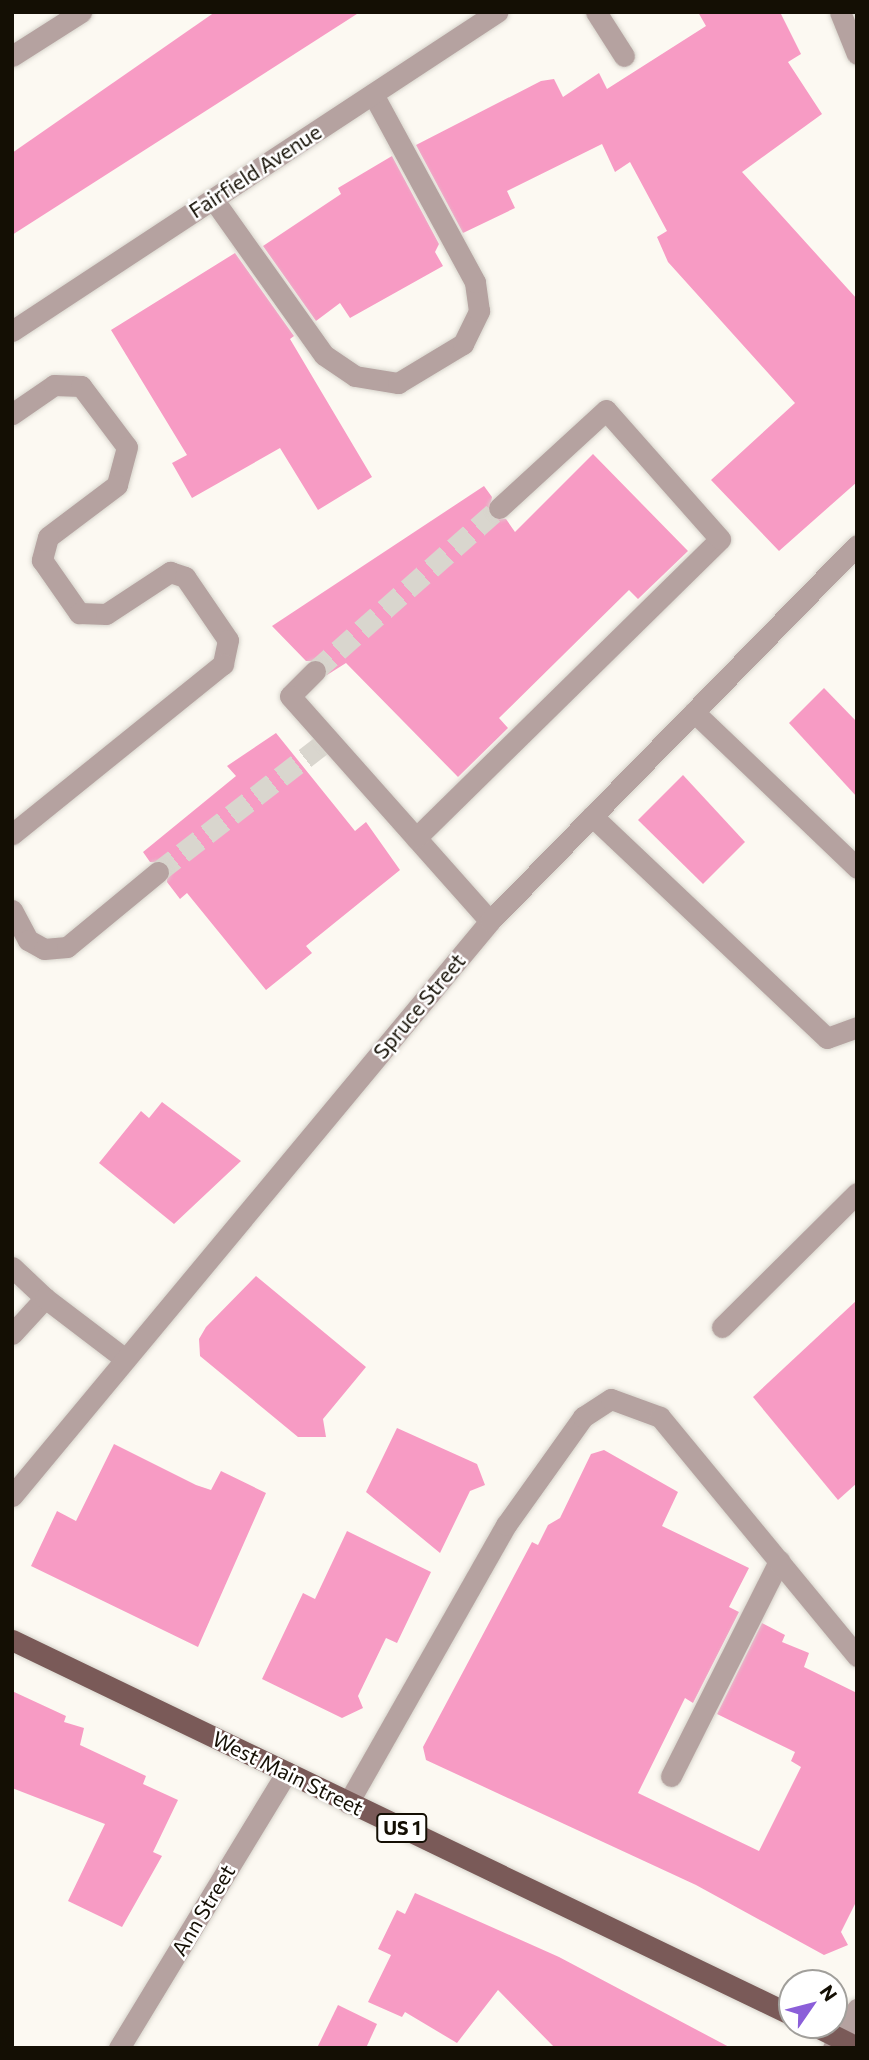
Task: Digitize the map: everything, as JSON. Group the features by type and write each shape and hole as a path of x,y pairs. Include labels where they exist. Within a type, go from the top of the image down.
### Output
{"main road":[{"name":"West Main Street","path":"12,1640 778,2008"}],"street":[{"path":"12,56 81,12"},
{"name":"Fairfield Avenue","path":"12,331 497,12"},
{"path":"596,12 624,56"},
{"path":"848,20 857,54"},
{"path":"213,199 324,355 355,376 398,383 463,344 479,311 475,282 373,94"},
{"path":"12,414 54,385 81,386 127,447 117,485 48,537 42,560 79,613 106,614 170,572 185,577 228,640 223,664 12,834"},
{"path":"416,838 719,539 606,410 499,508"},
{"name":"Spruce Street","path":"12,1496 490,921 857,545"},
{"path":"315,671 290,696 490,921"},
{"path":"694,712 857,868"},
{"path":"592,816 827,1038 857,1027"},
{"path":"12,911 28,940 44,949 67,947 158,872"},
{"path":"722,1327 854,1202"},
{"path":"12,1268 125,1359"},
{"path":"12,1334 45,1297"},
{"path":"348,1803 506,1525 583,1417 611,1399 660,1417 857,1656"},
{"path":"671,1776 779,1561"},
{"name":"Ann Street","path":"119,2048 287,1772"},
{"path":"844,2044 857,2009"}],"building":[{"path":"215,12 360,12 12,235 12,153"},
{"path":"698,12 780,12 801,54 788,62 822,114 742,172 857,299 857,482 779,551 711,480 795,403 668,262 657,237 667,231 630,162 615,172 602,144 507,191 515,208 463,233 416,145 541,81 554,79 563,97 599,73 607,89 706,26"},
{"path":"392,156 439,244 435,252 443,266 350,318 340,303 316,321 263,246 341,194 338,188"},
{"path":"235,253 294,336 290,339 372,477 318,510 280,448 192,498 172,463 187,455 111,330"},
{"path":"593,454 688,551 638,599 629,590 499,718 508,728 458,777 346,663 327,675 324,661 306,661 272,626 484,486 492,497 489,516 506,519 515,532"},
{"path":"824,688 857,722 857,797 789,723"},
{"path":"276,733 355,831 366,822 400,870 306,946 312,953 266,990 187,893 180,899 167,882 168,863 150,862 143,852 236,776 227,766"},
{"path":"683,775 745,842 703,884 638,820"},
{"path":"162,1102 241,1161 174,1224 99,1163 141,1111 149,1118"},
{"path":"256,1276 366,1367 323,1419 326,1437 298,1437 200,1356 199,1339 206,1327"},
{"path":"857,1300 857,1483 838,1500 753,1397"},
{"path":"397,1428 477,1464 485,1485 470,1491 440,1553 366,1492"},
{"path":"114,1444 211,1490 221,1471 266,1493 198,1647 31,1566 57,1511 76,1521"},
{"path":"604,1450 678,1492 662,1526 749,1568 729,1607 739,1612 693,1703 685,1698 638,1793 759,1851 801,1767 791,1761 795,1752 717,1714 762,1623 785,1635 782,1642 809,1653 804,1667 857,1693 857,1900 841,1932 848,1945 824,1955 696,1885 426,1760 423,1747 532,1542 538,1545 548,1525 560,1518 591,1454"},
{"path":"347,1531 431,1572 397,1643 386,1638 358,1696 363,1708 342,1718 262,1679 303,1593 315,1599"},
{"path":"12,1691 66,1716 64,1722 84,1728 80,1745 146,1776 143,1784 178,1800 153,1852 162,1856 122,1927 68,1901 105,1824 12,1788"},
{"path":"415,1893 559,1957 731,2048 555,2048 498,1990 457,2043 405,2012 402,2017 368,2002 391,1955 378,1949 397,1910 405,1914"},
{"path":"338,2005 377,2024 366,2048 317,2048"}],"tunnel":[{"path":"315,671 499,508"},
{"path":"158,872 328,740"}]}
